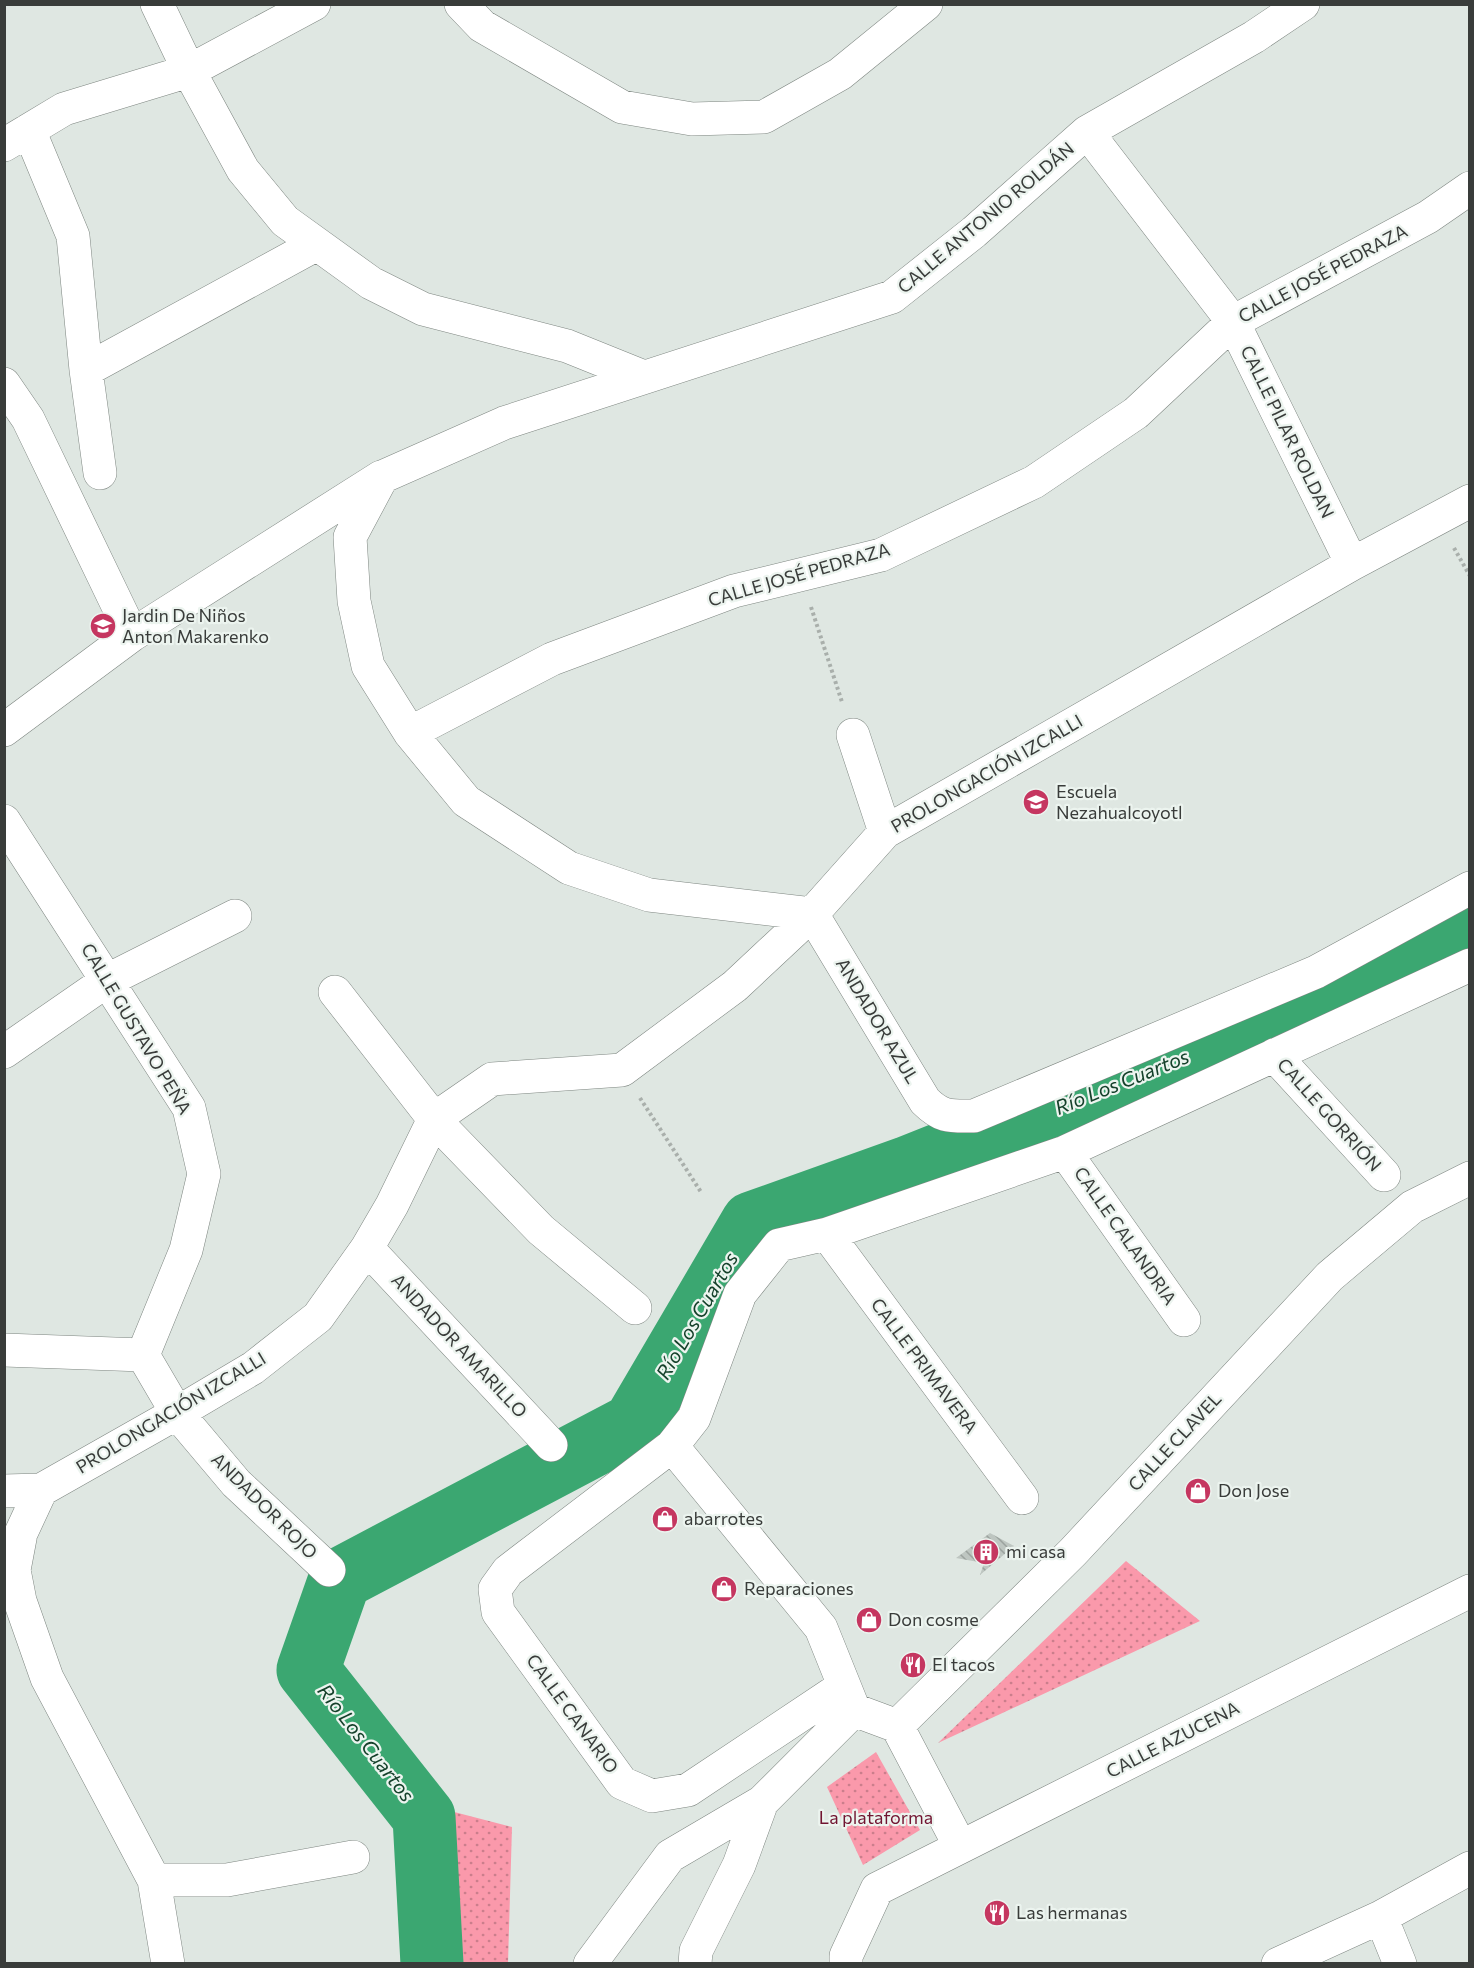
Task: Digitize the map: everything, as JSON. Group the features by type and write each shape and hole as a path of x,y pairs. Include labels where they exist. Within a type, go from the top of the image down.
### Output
{"street":[{"path":"157,4 189,71 243,170 285,221 371,283 423,309 567,346 644,377"},
{"path":"100,473 86,370 73,236 17,138 64,109 189,71 314,4"},
{"path":"461,4 482,26 622,107 692,120 764,117 840,74 927,4"},
{"name":"CALLE ANTONIO ROLDÁN","path":"4,730 132,635 382,477 504,423 892,297 974,232 1087,132 1254,38 1303,4"},
{"name":"CALLE PILAR ROLDAN","path":"1087,132 1233,322 1352,564"},
{"name":"CALLE JOSÉ PEDRAZA","path":"410,733 552,659 734,591 881,555 1034,482 1136,413 1233,322 1428,217 1470,188"},
{"path":"86,370 317,244"},
{"path":"4,384 16,426 132,635"},
{"path":"382,477 350,537 354,602 368,666 410,733 466,801 569,868 649,895 812,914"},
{"name":"PROLONGACIÓN IZCALLI","path":"41,1490 253,1368 318,1317 367,1248 392,1205 434,1119 492,1079 622,1070 735,986 812,914 885,831 1352,564 1470,501"},
{"path":"853,735 885,831"},
{"name":"CALLE GUSTAVO PEÑA","path":"4,821 189,1108 204,1174 186,1251 143,1354"},
{"name":"ANDADOR AZUL","path":"812,914 925,1101 937,1112 952,1116 974,1116 1317,972 1470,888"},
{"path":"4,1052 108,980 235,916"},
{"path":"960,1846 897,1726 849,1698 821,1628 672,1446 694,1418 740,1294 779,1245 827,1234 1065,1152 1470,965"},
{"path":"335,992 434,1119 541,1230 635,1308"},
{"name":"CALLE GORRIÓN","path":"1274,1055 1384,1175"},
{"name":"CALLE CALANDRIA","path":"1065,1152 1184,1320"},
{"name":"CALLE CLAVEL","path":"897,1726 1072,1552 1330,1276 1412,1207 1470,1178"},
{"name":"CALLE PRIMAVERA","path":"827,1234 1022,1498"},
{"name":"ANDADOR AMARILLO","path":"367,1248 551,1445"},
{"path":"4,1350 143,1354"},
{"name":"ANDADOR ROJO","path":"143,1354 177,1413 236,1483 328,1570"},
{"name":"CALLE CANARIO","path":"672,1446 508,1571 495,1589 498,1612 622,1783 652,1796 688,1790 849,1698"},
{"path":"4,1491 41,1490 21,1533 14,1569 12,1603 47,1678 154,1880 168,1964"},
{"name":"CALLE AZUCENA","path":"846,1964 846,1956 877,1888 1470,1592"},
{"path":"590,1964 670,1856 762,1802 849,1698"},
{"path":"695,1964 696,1951 739,1865 762,1802"},
{"path":"154,1880 227,1880 353,1857"},
{"path":"1278,1964 1381,1917 1470,1868"},
{"path":"1381,1917 1400,1964"}],"path":[{"path":"800,575 853,735"},
{"path":"647,1109 701,1192"}],"green space":[{"path":"1126,1561 1200,1621 938,1743"},
{"name":"La plataforma","path":"876,1752 920,1830 863,1865 827,1787"},
{"path":"435,1807 512,1827 508,1963 448,1963 448,1888"}],"building":[{"name":"mi casa","path":"990,1533 1014,1546 980,1575 984,1563 956,1558"}],"waterway":[{"name":"Río Los Cuartos","path":"432,1964 424,1817 308,1670 340,1579 634,1424 752,1223 906,1168 1245,1033 1470,918"}],"place":[{"name":"Jardin De Niños Anton Makarenko","path":"103,626"},
{"name":"Escuela Nezahualcoyotl","path":"1036,802"},
{"name":"Don Jose","path":"1198,1491"},
{"name":"abarrotes","path":"665,1519"},
{"name":"mi casa","path":"986,1552"},
{"name":"Reparaciones","path":"724,1589"},
{"name":"Don cosme","path":"869,1620"},
{"name":"El tacos","path":"913,1665"},
{"name":"Las hermanas","path":"997,1913"}]}
